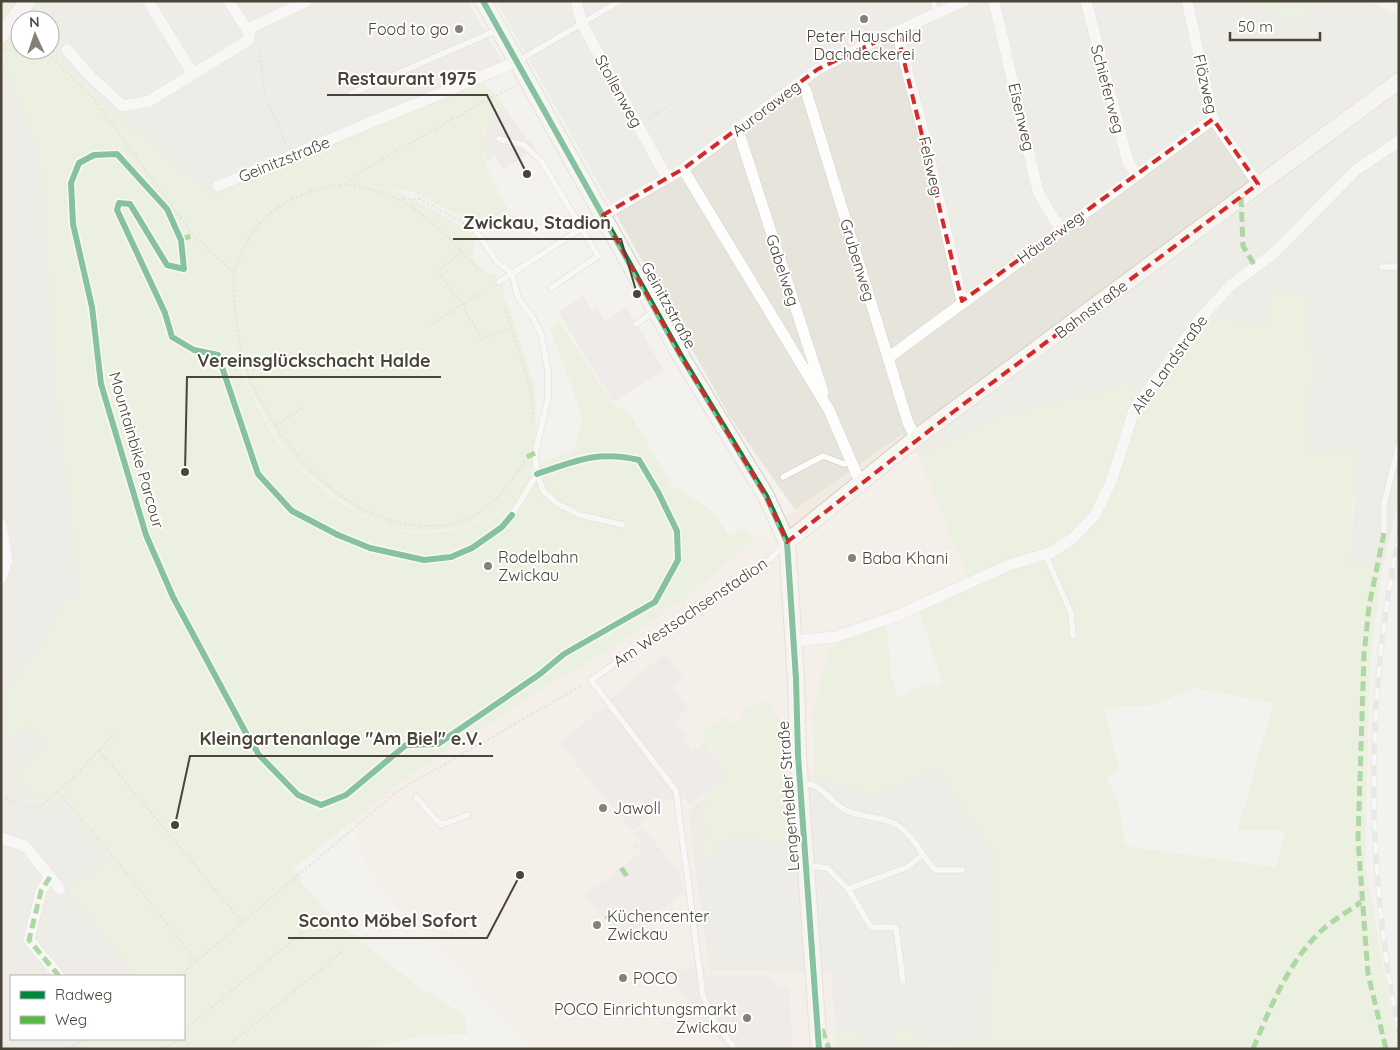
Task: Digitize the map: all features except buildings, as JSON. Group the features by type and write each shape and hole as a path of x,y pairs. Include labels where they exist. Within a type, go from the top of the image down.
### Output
{"main road":[{"path":"1,35 28,1"},
{"name":"Geinitzstraße","path":"483,1 656,311 766,496 787,542"},
{"name":"Bahnstraße","path":"787,542 916,438 1399,81"},
{"name":"Lengenfelder Straße","path":"787,542 794,641 800,782 819,1049"}],"street":[{"path":"148,1 193,74"},
{"path":"229,1 252,30"},
{"name":"Stollenweg","path":"576,1 582,24 667,178"},
{"name":"Auroraweg","path":"603,215 683,169 738,130 800,82 847,54 937,15 964,1"},
{"name":"Eisenweg","path":"994,1 1038,192 1060,229"},
{"name":"Schieferweg","path":"1086,1 1128,162 1137,175"},
{"name":"Flözweg","path":"1187,1 1212,119 1258,184"},
{"path":"67,50 91,77 123,106 149,101 249,40 252,30 305,2"},
{"name":"Felsweg","path":"897,32 926,139 962,301"},
{"name":"Geinitzstraße","path":"218,186 516,62"},
{"name":"Grubenweg","path":"800,82 806,91 908,423 916,438"},
{"name":"Häuerweg","path":"888,358 962,301 1212,119"},
{"name":"Gabelweg","path":"738,130 829,410 860,482"},
{"name":"Alte Landstraße","path":"794,641 835,637 894,617 1009,565 1045,554 1073,538 1095,515 1111,482 1134,410 1200,319 1230,286 1274,253 1356,170 1399,141"},
{"name":"Gabelweg","path":"683,169 829,410"},
{"path":"1,524 8,560 1,578"},
{"path":"1,838 25,846 60,889"},
{"path":"50,877 41,891 29,940 58,975"}],"lane":[{"path":"516,62 530,56 620,1"},
{"path":"932,1 937,15"},
{"path":"351,94 499,30"},
{"path":"499,139 524,145 542,162 598,256 551,288"},
{"path":"499,282 603,215"},
{"path":"475,230 497,262 512,273 518,298 533,318 541,333 548,372 548,399 536,453 537,474 544,492 558,504 580,515 623,524"},
{"path":"1382,266 1399,267"},
{"path":"636,324 656,311"},
{"path":"1384,533 1384,504 1399,445"},
{"path":"783,478 823,456 844,464 850,462"},
{"path":"512,515 537,474"},
{"name":"Am Westsachsenstadion","path":"591,680 770,559 787,542"},
{"path":"1045,554 1071,613 1073,636"},
{"path":"591,680 676,791 703,996 716,1024 735,1049"},
{"path":"800,782 814,784 853,814 892,822 913,838 922,855 934,870 962,870"},
{"path":"416,797 441,825 468,815"},
{"path":"848,889 908,867 922,855"},
{"path":"806,866 827,868 848,889 871,927 878,929 890,926 896,928 903,981"}],"path":[{"path":"252,30 261,55 266,98 291,156"},
{"path":"55,60 93,98 193,235 234,273"},
{"path":"345,185 352,176 481,103 527,81"},
{"path":"638,125 670,105"},
{"path":"478,268 425,218 398,199 373,190 345,185 323,188 284,202 256,227 243,250 234,273 233,307 242,352 250,378 274,426 298,458 318,478 372,514 407,525 435,526 461,522 499,496 527,457"},
{"path":"148,186 167,209 171,218"},
{"path":"398,199 420,199 439,207 475,230"},
{"path":"461,252 438,271 462,305 482,339 512,328"},
{"path":"432,324 482,293"},
{"path":"506,311 532,394 533,424"},
{"path":"274,426 304,407"},
{"path":"180,975 399,790 591,680"},
{"path":"1,796 34,809 43,805 117,731"},
{"path":"99,750 242,921"},
{"path":"58,792 127,873 197,962"},
{"path":"636,846 642,847"},
{"path":"185,1029 304,931"},
{"path":"224,1049 343,951"},
{"path":"69,1049 84,1040"},
{"path":"164,1049 177,1040"}],"highlighted area":[{"path":"897,32 962,301 1213,119 1258,184 953,412 787,542 766,496 681,356 603,215 683,169 818,69"}],"shaded area":[{"path":"58,1 467,1 507,70 365,128 213,197 132,129 60,60 60,10 50,10"},
{"path":"496,1 1251,1 1297,24 1324,1 1368,1 1399,16 1399,499 1382,570 1349,564 1355,498 1310,453 1304,415 1314,369 1306,333 1306,294 1274,291 1265,326 1164,377 1151,399 1126,382 1104,393 996,417 919,458 903,434 795,510 730,417"},
{"path":"481,45 491,68 461,81 452,57"},
{"path":"1,58 41,158 57,394 81,598 65,601 41,648 1,694"},
{"path":"503,105 524,135 536,148 503,170 496,157 486,161 483,145 486,127"},
{"path":"583,296 592,310 596,307 605,321 626,307 664,370 613,402 558,312"},
{"path":"903,434 919,458 971,585 919,610 830,645 813,714 814,775 732,774 688,811 709,971 831,971 836,1049 535,1049 394,904 371,873 359,850 354,819 404,779 536,693 610,649 685,598 755,539"},
{"path":"665,653 683,677 671,687 688,708 673,723 687,737 682,739 692,752 704,743 728,772 691,805 684,797 669,798 633,831 560,744"},
{"path":"31,726 47,741 16,773 58,794 112,858 68,890 136,975 10,975 10,1040 88,1040 73,1049 1,1049 1,732 7,741"},
{"path":"937,768 993,853 993,969 987,1036 921,1049 861,1049 856,1034 836,1030 830,971 709,971 688,811 732,774 814,775 874,796"},
{"path":"641,827 679,870 683,892 624,941 585,896 641,852 642,842 635,833"},
{"name":"POCO Einrichtungsmarkt Zwickau","path":"705,967 706,975 768,975 779,988 789,987 792,1049 727,1049 665,972"}],"green space":[{"path":"1,1 58,1 50,10 10,10 10,60 60,60 132,129 213,197 365,128 482,80 503,105 486,127 483,148 488,170 508,209 478,226 414,192 349,182 396,190 467,229 474,238 473,259 488,275 494,272 506,291 502,294 510,310 535,389 536,421 532,471 541,463 574,450 582,417 550,327 560,322 613,404 631,415 672,485 714,512 729,536 745,529 755,539 685,598 610,649 536,693 404,779 298,865 292,860 302,884 343,927 416,985 464,1015 468,1034 421,1036 363,1049 73,1049 88,1040 185,1040 185,975 136,975 68,890 111,857 58,795 45,807 15,773 47,741 31,726 7,741 1,732 1,694 41,648 65,601 80,598 174,714 81,598 57,394 41,158 1,58","holes":["224,323 251,390 271,428 292,459 331,493 362,514 392,528 371,520 331,496 312,480 296,464 281,446 269,428 250,390","489,513 466,527 445,531 413,533 392,528 416,532 464,527"]},
{"path":"1251,1 1324,1 1297,24"},
{"path":"1274,291 1306,294 1306,333 1314,369 1304,415 1310,452 1357,449 1349,564 1382,570 1370,664 1365,863 1398,1049 922,1049 987,1036 993,969 993,853 937,768 874,796 814,775 813,714 830,645 884,624 888,635 891,676 897,697 921,685 943,684 919,610 971,585 919,458 996,417 1104,393 1127,381 1151,399 1164,378 1212,316 1265,326","holes":["1194,688 1273,703 1238,830 1286,831 1275,867 1125,846 1119,803 1107,777 1119,770 1104,708 1154,705"]},
{"path":"760,702 767,703 781,722 792,843 763,841 739,835 719,843 715,854 703,857 701,842 709,838 710,829 701,822 699,809 706,804 706,793 729,771 700,735 726,716 732,723 738,723 745,710"},
{"path":"911,1027 922,1049 897,1049 893,1034"},
{"path":"836,1030 856,1034 861,1049 836,1049"}],"tram line":[{"path":"1,14 11,1"}],"railway":[{"path":"1399,536 1380,660 1375,722 1374,784 1380,908 1399,1032"}],"marked path":[{"path":"1241,197 1243,246 1255,266"},
{"path":"181,240 193,235"},
{"path":"527,457 535,453"},
{"path":"1384,533 1369,606 1364,655 1358,840 1368,974 1386,1049"},
{"path":"621,868 629,879"},
{"path":"50,877 41,891 29,940 58,975"},
{"path":"1253,1049 1281,987 1298,958 1324,928 1361,902"},
{"path":"606,919 617,910"},
{"path":"822,1029 829,1049"}],"cycle path":[{"path":"483,1 681,356 766,496 787,542 796,679 798,755 819,1049"},
{"name":"Mountainbike Parcour","path":"512,515 502,527 472,548 451,557 424,560 370,548 338,535 292,511 258,474 218,355 194,350 172,337 165,313 117,210 119,203 130,204 167,265 184,269 181,240 167,209 117,154 94,155 79,163 71,183 73,224 92,307 101,384 146,535 173,597 247,735 259,755 298,795 321,805 346,795 406,745 438,744 540,674 564,654 655,602 678,560 677,531 658,492 639,460 611,456 587,458 537,474"}],"place":[{"name":"Peter Hauschild Dachdeckerei","path":"864,19"},
{"name":"Food to go","path":"459,29"},
{"name":"Restaurant 1975","path":"527,174"},
{"name":"Zwickau, Stadion","path":"637,294"},
{"name":"Vereinsglückschacht Halde","path":"185,472"},
{"name":"Baba Khani","path":"852,558"},
{"name":"Rodelbahn Zwickau","path":"488,566"},
{"name":"Jawoll","path":"603,808"},
{"name":"Kleingartenanlage \"Am Biel\" e.V.","path":"175,825"},
{"name":"Sconto Möbel Sofort","path":"520,875"},
{"name":"Küchencenter Zwickau","path":"597,925"},
{"name":"POCO","path":"623,978"},
{"name":"POCO Einrichtungsmarkt Zwickau","path":"747,1018"}]}
